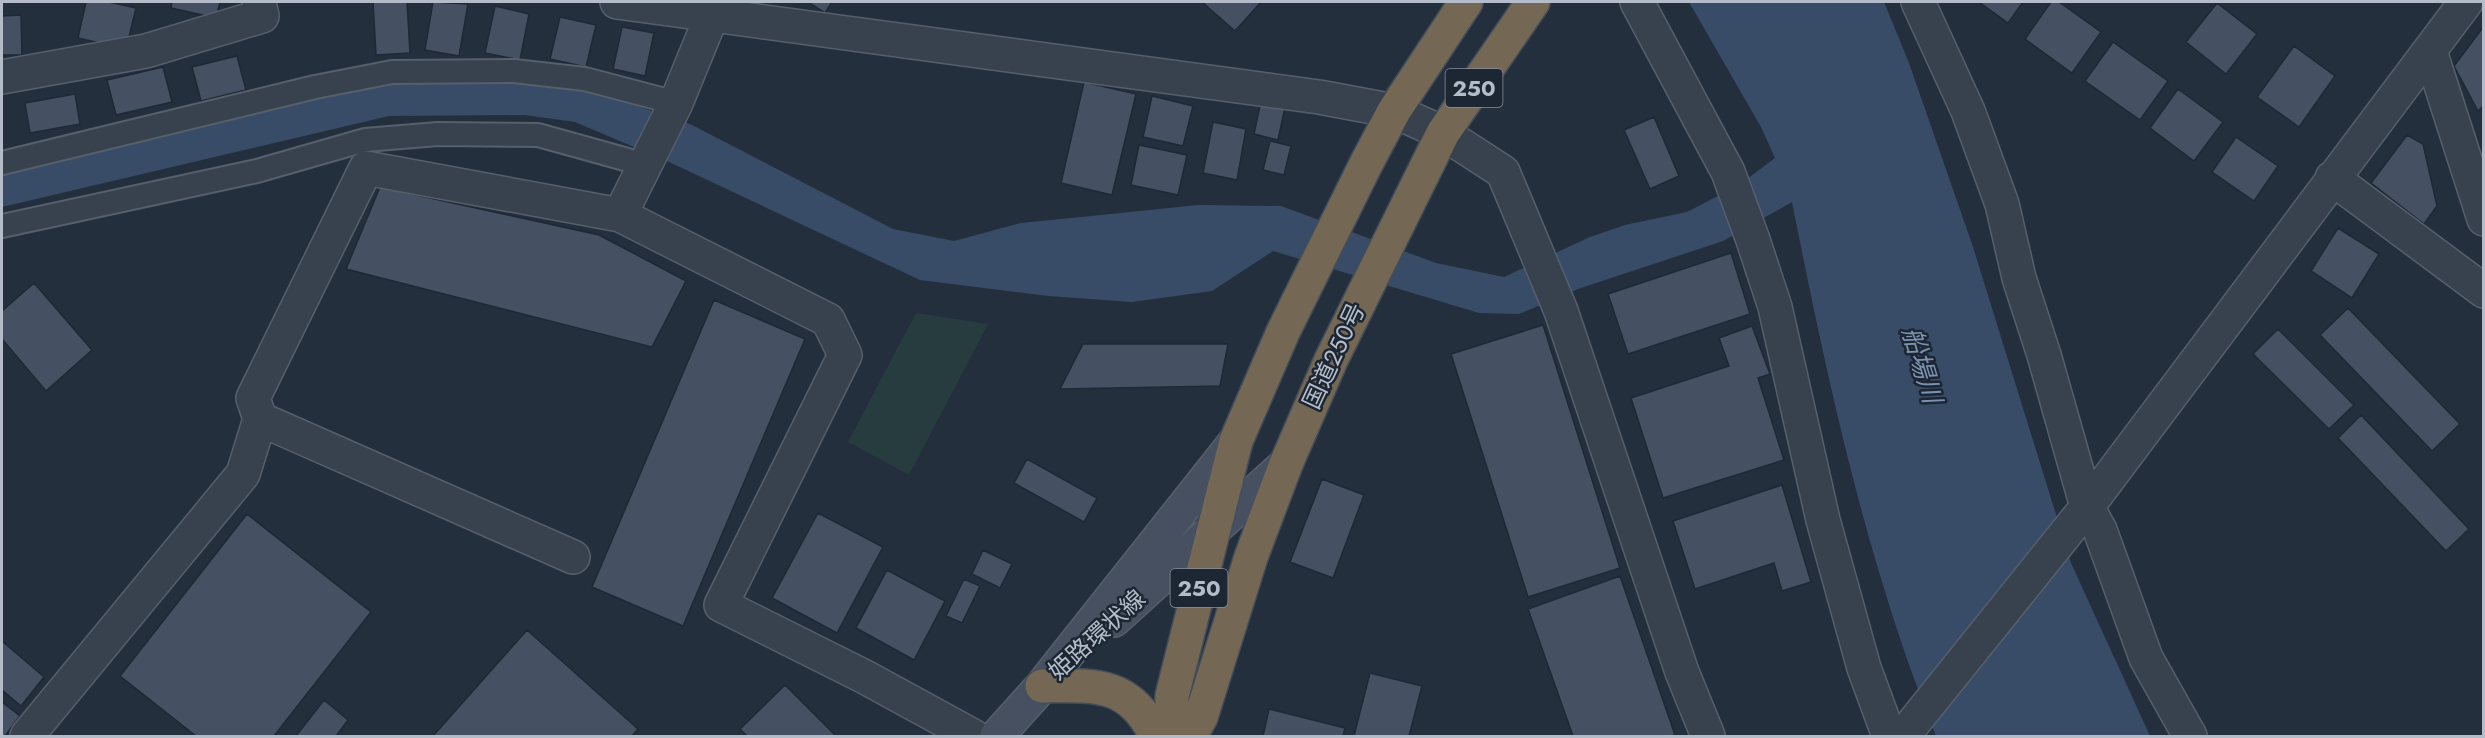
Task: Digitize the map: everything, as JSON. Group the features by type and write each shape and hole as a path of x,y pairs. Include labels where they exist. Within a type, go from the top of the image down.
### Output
{"highway":[{"name":"250","path":"1172,736 1172,696 1236,441 1283,332 1366,164 1394,111 1467,2"},
{"name":"国道250号","path":"1190,736 1201,717 1251,557 1286,464 1331,360 1443,133 1533,2"},
{"path":"1042,686 1092,685 1129,699 1148,719 1156,736"}],"main road":[{"name":"姫路環状線","path":"997,736 1042,686 1236,441"},
{"name":"姫路環状線","path":"1042,686 1286,464"}],"street":[{"path":"2,77 146,51 262,16 259,2"},
{"path":"617,2 1319,97 1394,111 1443,133 1503,172 1535,244 1561,311 1682,672 1708,736"},
{"path":"1637,2 1728,172 1753,240 1775,308 1838,577 1864,668 1890,736"},
{"path":"1918,2 1968,111 2002,204 2019,278 2044,355 2087,507 2100,530 2146,658 2190,736"},
{"path":"1903,736 2087,507 2466,2"},
{"path":"620,215 676,103 712,15"},
{"path":"2430,51 2484,219"},
{"path":"2452,122 2484,130"},
{"path":"27,736 243,474 260,419 254,398 366,168 620,215 828,320 845,355 721,605 865,677 973,736"},
{"path":"2332,178 2484,291"},
{"path":"260,419 573,557"}],"lane":[{"path":"2,163 315,87 392,72 514,71 573,78 676,103"},
{"path":"2,226 257,171 365,140 438,134 538,135 628,160"}],"green space":[{"path":"916,313 988,324 909,475 848,442"}],"water":[{"name":"船場川","path":"1689,2 1884,2 1909,63 1973,247 2071,563 2150,736 1936,736 1889,606 1870,540 1835,405 1792,202 1723,241 1578,289 1519,314 1479,313 1273,251 1212,291 1132,302 1049,296 920,280 667,161 575,122 525,115 389,116 2,207 2,170 368,84 474,79 579,86 690,124 893,229 954,241 1021,223 1198,205 1281,206 1436,263 1504,277 1590,237 1625,225 1687,212 1739,185 1775,158 1761,127"}],"building":[{"path":"86,2 109,2 136,8 126,49 78,38"},
{"path":"172,2 220,2 216,18 171,8"},
{"path":"373,2 407,2 410,53 376,55"},
{"path":"433,2 468,4 459,56 425,50"},
{"path":"808,2 832,2 825,13"},
{"path":"1202,2 1261,2 1235,31"},
{"path":"1979,2 2023,2 2008,23"},
{"path":"2051,2 2059,2 2101,32 2072,73 2025,39"},
{"path":"2217,3 2257,34 2226,74 2186,42"},
{"path":"495,6 529,14 520,60 485,53"},
{"path":"21,15 22,55 2,55 2,16"},
{"path":"560,17 596,25 586,67 550,59"},
{"path":"2484,26 2484,105 2478,111 2454,66"},
{"path":"622,27 654,33 645,76 613,69"},
{"path":"2113,42 2168,81 2140,120 2085,81"},
{"path":"2294,46 2335,76 2299,127 2257,97"},
{"path":"237,56 246,90 201,101 192,67"},
{"path":"163,67 172,102 116,115 107,80"},
{"path":"1084,82 1136,94 1112,195 1061,183"},
{"path":"2178,89 2223,122 2194,161 2150,128"},
{"path":"75,94 80,124 30,133 25,103"},
{"path":"1152,96 1193,106 1183,146 1143,137"},
{"path":"1261,101 1285,107 1278,140 1254,134"},
{"path":"1654,117 1679,176 1650,189 1624,130"},
{"path":"1213,122 1246,129 1237,180 1203,173"},
{"path":"2407,135 2423,144 2437,206 2424,224 2371,183"},
{"path":"2236,137 2278,166 2254,201 2212,172"},
{"path":"1270,141 1291,146 1284,175 1263,170"},
{"path":"1139,145 1187,155 1178,195 1131,185"},
{"path":"380,187 599,235 686,281 652,347 346,269"},
{"path":"2338,228 2379,254 2352,298 2311,271"},
{"path":"1731,253 1750,314 1628,354 1608,294"},
{"path":"34,283 92,350 46,391 2,339 2,311"},
{"path":"714,300 805,339 683,626 592,587"},
{"path":"2348,308 2460,424 2432,451 2320,335"},
{"path":"1543,325 1620,568 1528,597 1451,354"},
{"path":"1752,326 1770,374 1758,378 1784,460 1663,498 1631,398 1729,366 1719,338"},
{"path":"2278,329 2354,405 2329,429 2253,354"},
{"path":"1083,344 1228,344 1220,386 1060,389"},
{"path":"2361,415 2469,529 2446,551 2338,438"},
{"path":"1027,459 1097,498 1084,522 1014,483"},
{"path":"1322,479 1364,495 1333,578 1290,562"},
{"path":"1782,485 1811,582 1782,591 1774,563 1695,589 1673,521"},
{"path":"818,513 883,547 837,633 772,598"},
{"path":"247,514 371,612 274,736 196,736 120,676"},
{"path":"983,550 1012,564 1000,588 972,574"},
{"path":"887,570 945,601 914,660 856,628"},
{"path":"1620,576 1675,735 1573,736 1528,609"},
{"path":"964,579 980,586 962,623 946,616"},
{"path":"527,630 638,729 632,736 433,736"},
{"path":"2,641 44,677 21,706 2,690"},
{"path":"1370,673 1422,686 1409,736 1354,736"},
{"path":"785,685 836,736 747,736 740,729"},
{"path":"324,700 348,720 336,736 296,736"},
{"path":"2,702 20,716 5,736 2,736"},
{"path":"1269,709 1345,728 1343,736 1263,736"}]}
